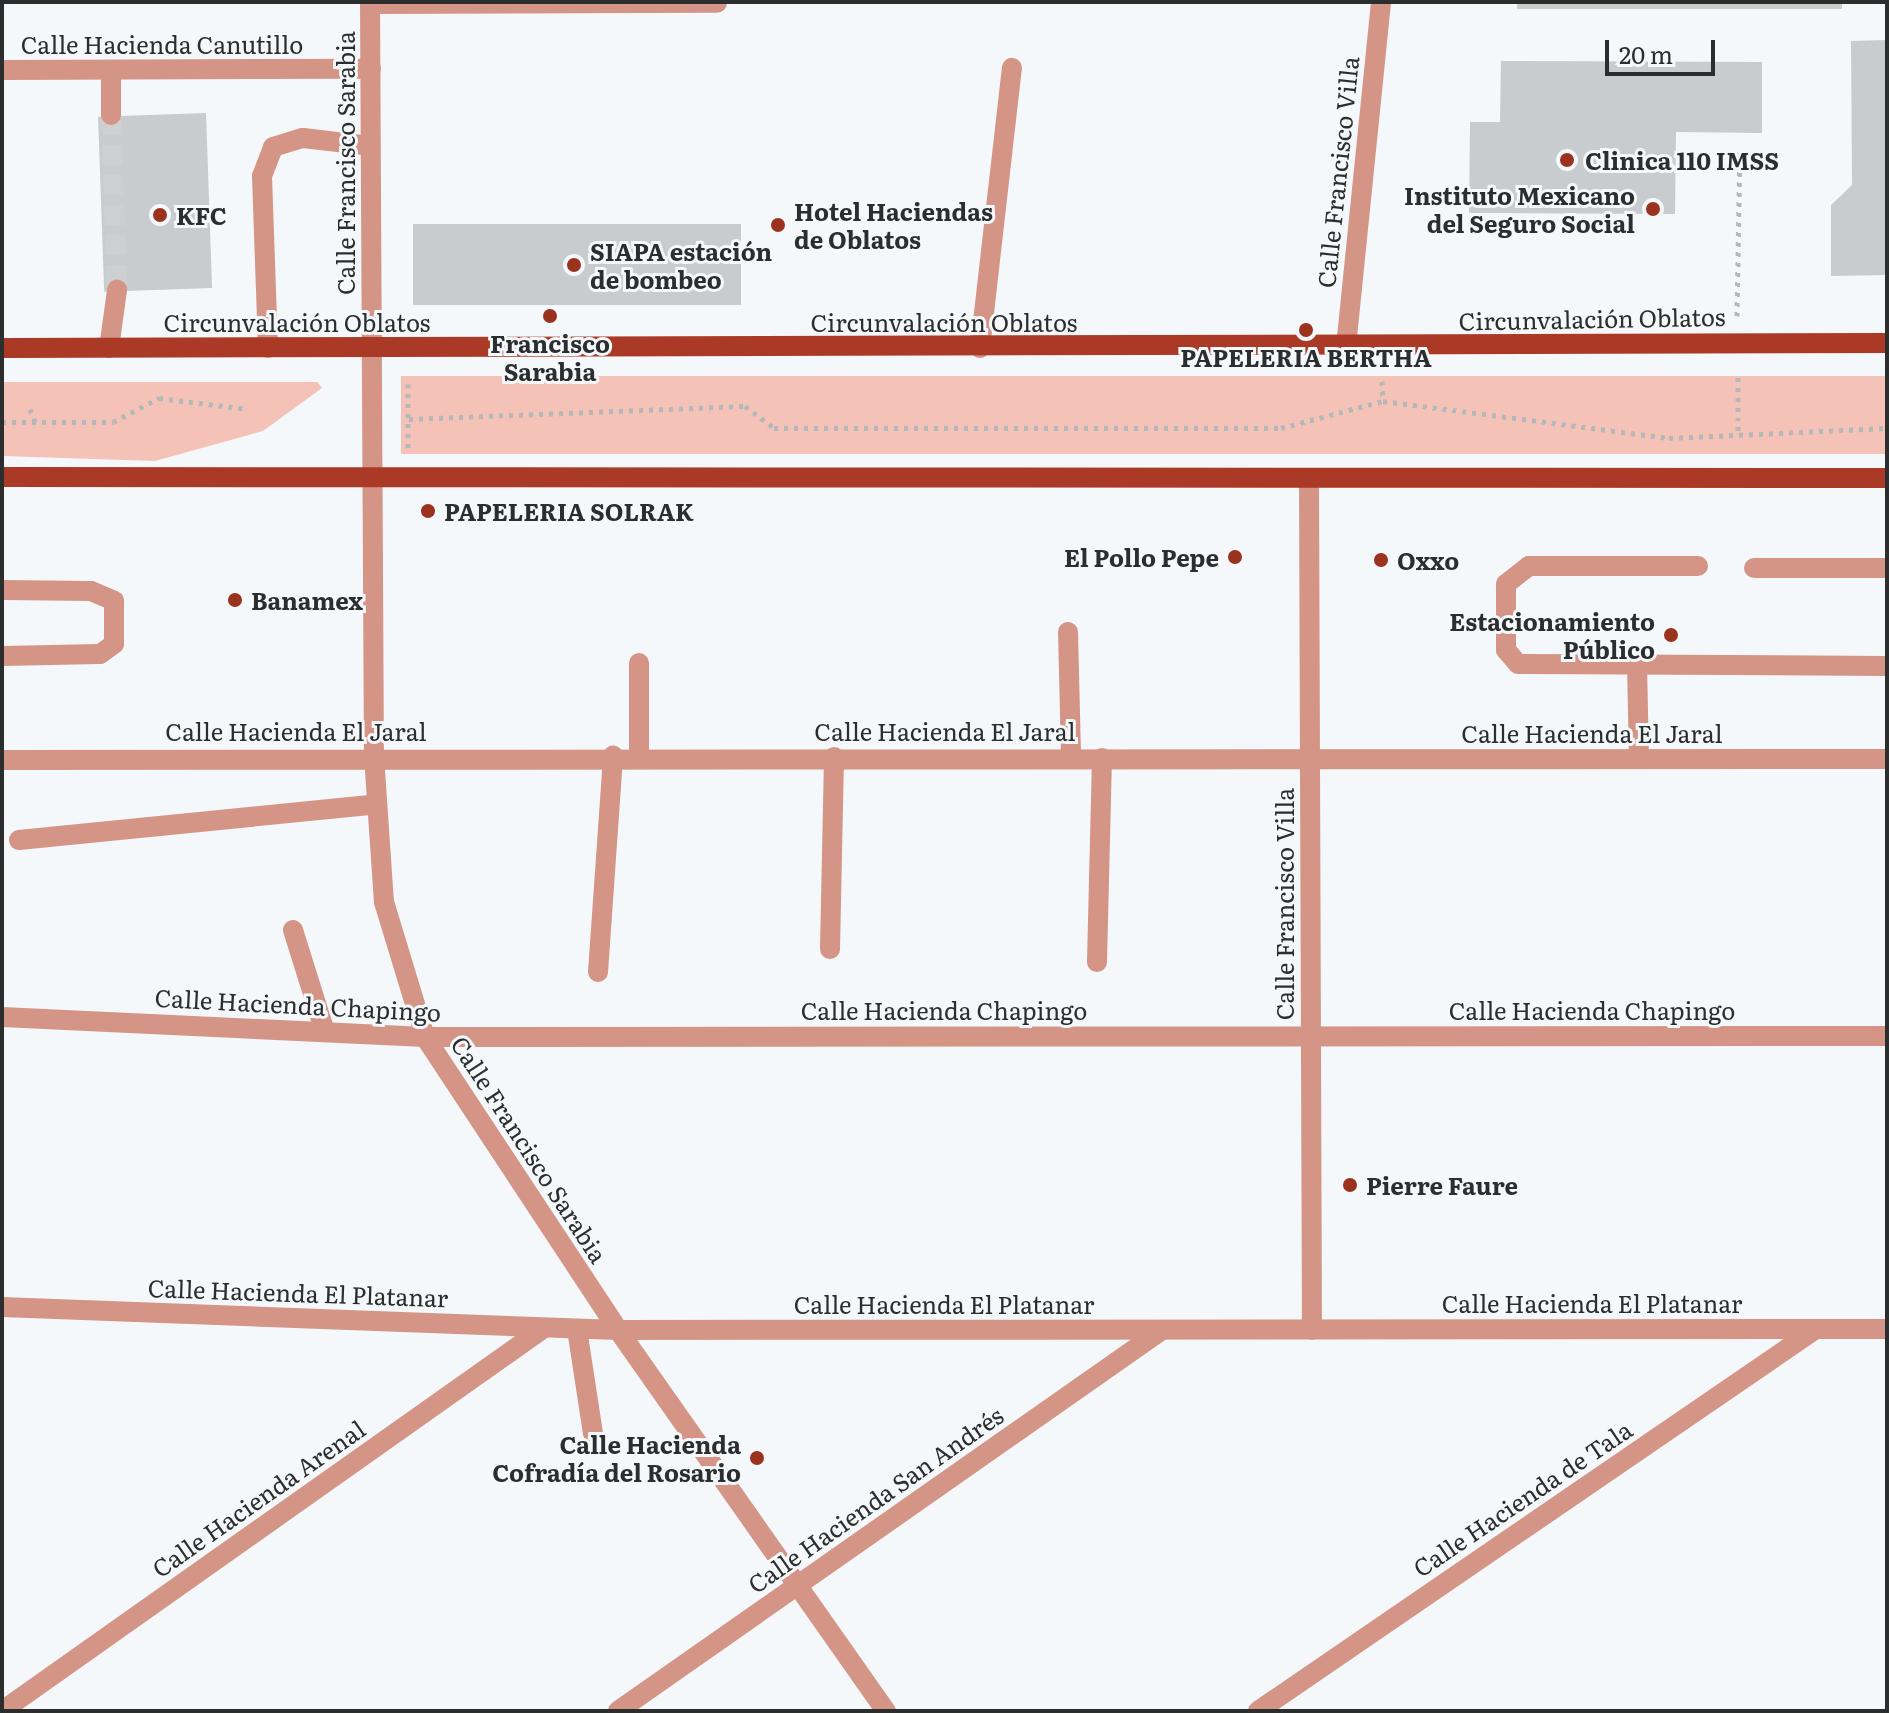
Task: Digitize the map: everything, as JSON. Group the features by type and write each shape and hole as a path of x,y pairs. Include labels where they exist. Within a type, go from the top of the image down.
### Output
{"main road":[{"name":"Circunvalación Oblatos","path":"2,348 980,348 1887,343"},
{"path":"2,477 1887,478"}],"street":[{"name":"Calle Francisco Villa","path":"1346,347 1381,2"},
{"path":"370,3 717,3"},
{"name":"Calle Francisco Sarabia","path":"370,3 374,756 384,902 425,1037 618,1330 886,1711"},
{"path":"980,348 1012,68"},
{"name":"Calle Hacienda Canutillo","path":"2,70 371,69"},
{"path":"111,70 111,115"},
{"path":"268,348 262,176 273,147 303,138 371,146"},
{"path":"109,348 117,290"},
{"name":"Calle Francisco Villa","path":"1309,478 1312,1330"},
{"path":"1698,566 1529,566 1506,584 1506,650 1518,664 1887,666"},
{"path":"1754,568 1887,568"},
{"path":"2,590 91,591 114,601 114,644 100,654 2,656"},
{"path":"1068,632 1071,758"},
{"path":"639,663 639,756"},
{"path":"1637,663 1639,759"},
{"name":"Calle Hacienda El Jaral","path":"2,760 374,756 1887,759"},
{"path":"598,972 613,756"},
{"path":"830,949 834,757"},
{"path":"1097,962 1102,758"},
{"path":"19,840 377,804"},
{"path":"293,930 325,1032"},
{"name":"Calle Hacienda Chapingo","path":"2,1017 425,1037 1887,1036"},
{"name":"Calle Hacienda El Platanar","path":"2,1307 618,1330 1887,1329"},
{"name":"Calle Hacienda Arenal","path":"2,1711 544,1328"},
{"path":"577,1329 593,1434"},
{"name":"Calle Hacienda de Tala","path":"1258,1711 1816,1329"},
{"name":"Calle Hacienda San Andrés","path":"618,1711 1162,1330"}],"path":[{"path":"1737,317 1740,148"},
{"path":"1738,377 1738,435"},
{"path":"1382,381 1383,401"},
{"path":"408,384 408,477"},
{"path":"2,422 113,422 159,398 247,409"},
{"path":"409,419 729,405 745,406 774,428 1281,428 1383,401 1669,438 1887,428"},
{"path":"30,409 35,422"}],"shaded area":[{"path":"401,376 1887,376 1887,454 401,454"},
{"path":"2,382 317,382 322,388 263,431 155,461 2,456"}],"building":[{"path":"1517,2 1842,2 1842,9 1517,9"},
{"path":"1887,40 1887,275 1831,276 1831,205 1852,185 1851,41"},
{"path":"1501,61 1762,62 1762,133 1676,132 1675,214 1469,213 1470,122 1500,122"},
{"path":"206,113 212,288 104,292 98,117"},
{"name":"SIAPA estación de bombeo","path":"413,224 741,224 741,305 413,305"}],"tunnel":[{"path":"111,115 117,290"}],"place":[{"name":"Clinica 110 IMSS","path":"1567,160"},
{"name":"Instituto Mexicano del Seguro Social","path":"1653,209"},
{"name":"KFC","path":"160,215"},
{"name":"Hotel Haciendas de Oblatos","path":"778,225"},
{"name":"SIAPA estación de bombeo","path":"574,265"},
{"name":"Francisco Sarabia","path":"550,316"},
{"name":"PAPELERIA BERTHA","path":"1306,330"},
{"name":"PAPELERIA SOLRAK","path":"428,511"},
{"name":"El Pollo Pepe","path":"1235,557"},
{"name":"Oxxo","path":"1381,560"},
{"name":"Banamex","path":"235,600"},
{"name":"Estacionamiento Público","path":"1671,635"},
{"name":"Pierre Faure","path":"1350,1185"},
{"name":"Calle Hacienda Cofradía del Rosario","path":"757,1458"}]}
